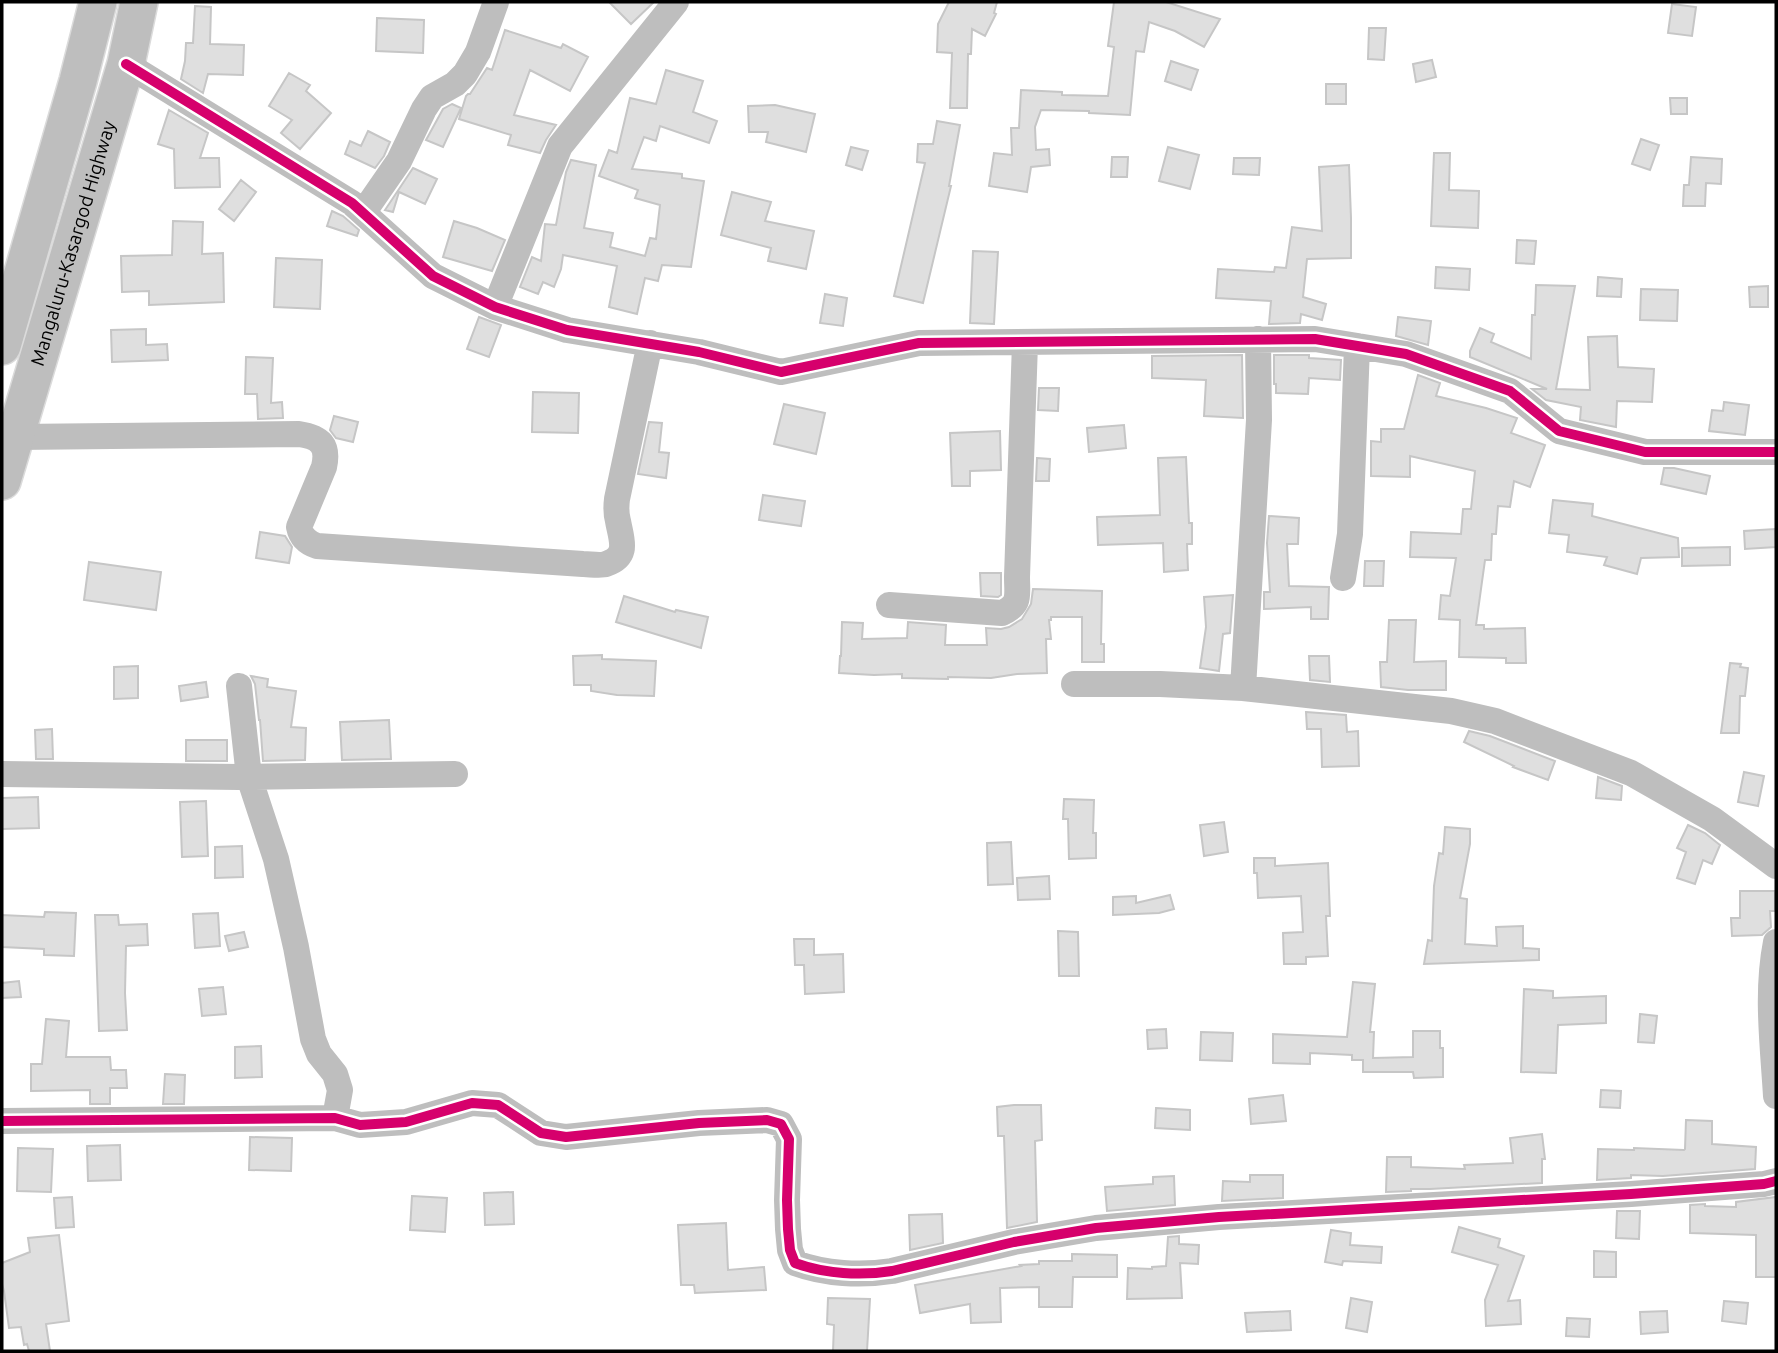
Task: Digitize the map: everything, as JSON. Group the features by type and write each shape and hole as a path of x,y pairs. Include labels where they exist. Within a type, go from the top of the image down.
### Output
{"highway":[{"name":"Mangaluru-Kasargod Highway","path":"2,346 98,2"},
{"name":"Mangaluru-Kasargod Highway","path":"2,481 126,64 139,2"}],"street":[{"path":"363,213 399,162 432,97 455,84 465,74 478,52 496,2"},
{"path":"495,307 560,146 676,2"},
{"path":"126,64 352,203 433,276 495,307 567,330 699,352 781,372 919,343 1315,338 1406,354 1510,391 1559,431 1645,452 1776,452"},
{"path":"1243,688 1259,420 1258,339"},
{"path":"889,605 1002,613 1012,608 1017,600 1025,343"},
{"path":"16,437 310,436 323,445 326,458 299,527 300,533 311,544 605,564 622,550 617,499 650,344"},
{"path":"1343,578 1350,534 1357,346"},
{"path":"1074,684 1243,688 1451,711 1495,722 1631,773 1712,818 1776,866"},
{"path":"239,686 249,776 276,859 313,1040 319,1054 335,1074 340,1090 335,1118"},
{"path":"2,774 455,774"},
{"path":"1776,942 1770,998 1776,1096"},
{"path":"2,1122 335,1118 360,1125 406,1122 472,1103 498,1105 541,1133 566,1137 767,1120 781,1124 789,1139 788,1229 790,1250 796,1264 811,1269 844,1272 892,1271 1014,1242 1096,1228 1232,1216 1631,1194 1776,1181"}],"building":[{"path":"609,2 654,2 631,24"},
{"path":"949,2 997,2 996,14 985,36 972,29 971,54 968,54 967,108 950,108 952,53 937,52 938,24"},
{"path":"1114,2 1166,2 1220,19 1204,47 1175,31 1149,22 1144,52 1136,51 1130,115 1041,110 1035,127 1036,150 1049,149 1050,165 1031,167 1027,192 989,186 994,153 1012,155 1011,128 1019,128 1021,90 1062,92 1062,95 1108,96 1114,47 1108,46"},
{"path":"1672,4 1696,7 1692,36 1668,33"},
{"path":"195,6 211,7 210,44 244,45 243,75 208,74 203,93 181,79 186,43 193,43"},
{"path":"377,18 424,20 423,53 376,51"},
{"path":"1369,28 1386,28 1384,60 1368,59"},
{"path":"505,30 561,48 563,44 588,57 570,91 530,70 514,115 556,125 540,153 508,145 511,135 459,119 466,96 487,68 492,70"},
{"path":"1432,60 1436,77 1416,82 1413,64"},
{"path":"1171,61 1198,70 1191,90 1165,81"},
{"path":"666,70 703,81 693,112 717,121 709,143 660,126 656,141 644,137 632,169 682,174 682,178 704,181 691,267 662,265 658,281 645,278 637,314 609,307 617,266 563,255 554,287 543,282 538,294 520,287 532,257 541,261 545,224 556,225 566,172 571,160 596,165 584,228 613,233 610,247 645,256 650,238 656,239 660,205 635,198 638,190 599,176 609,150 617,153 630,98 656,104"},
{"path":"289,73 310,85 306,91 331,113 300,149 281,133 292,120 269,106"},
{"path":"1326,84 1346,84 1346,104 1326,104"},
{"path":"1670,98 1687,98 1687,114 1671,114"},
{"path":"452,104 461,108 443,147 426,140 443,109"},
{"path":"775,105 815,114 806,152 766,142 768,132 749,132 748,106"},
{"path":"169,110 208,133 200,158 219,158 220,187 175,188 174,149 158,144"},
{"path":"937,121 960,125 951,186 923,303 894,296 925,163 917,162 918,144 933,144"},
{"path":"368,131 390,142 375,168 345,154 350,141 361,146"},
{"path":"1641,139 1659,145 1650,170 1632,164"},
{"path":"851,147 868,151 862,170 846,165"},
{"path":"1168,147 1199,155 1190,189 1159,181"},
{"path":"1434,153 1450,153 1449,190 1479,191 1478,228 1431,226"},
{"path":"1112,157 1128,157 1127,177 1111,177"},
{"path":"1691,157 1722,159 1721,184 1706,183 1705,206 1683,206 1684,185 1689,185"},
{"path":"1234,158 1260,158 1259,175 1233,174"},
{"path":"1349,165 1351,258 1307,259 1303,297 1326,304 1322,320 1301,314 1300,323 1269,324 1271,301 1216,298 1218,269 1274,272 1275,267 1286,268 1292,227 1322,231 1319,167"},
{"path":"413,168 437,179 425,204 399,192 393,212 385,210"},
{"path":"241,180 256,192 234,221 219,209"},
{"path":"732,192 771,202 765,221 814,231 806,269 768,261 771,248 721,235"},
{"path":"332,211 343,216 359,230 357,236 327,226"},
{"path":"173,221 203,222 202,254 223,253 224,302 149,305 149,291 122,292 121,256 172,255"},
{"path":"454,221 505,240 492,271 443,257"},
{"path":"1517,240 1536,241 1534,264 1516,263"},
{"path":"973,251 998,252 994,324 970,323"},
{"path":"276,258 322,260 320,309 274,307"},
{"path":"1436,267 1470,269 1469,290 1435,288"},
{"path":"1598,277 1622,279 1621,297 1597,296"},
{"path":"1536,285 1575,286 1556,389 1590,390 1588,337 1617,336 1618,367 1654,369 1652,402 1617,401 1616,427 1580,420 1581,407 1546,400 1532,389 1547,389 1470,357 1480,328 1494,334 1491,342 1531,359"},
{"path":"1768,286 1768,307 1750,307 1749,287"},
{"path":"1641,289 1678,290 1677,321 1640,320"},
{"path":"825,294 847,298 843,326 820,323"},
{"path":"479,317 501,325 489,357 467,349"},
{"path":"1398,317 1431,321 1428,345 1396,336"},
{"path":"146,329 146,345 167,344 168,360 112,362 111,330"},
{"path":"1242,355 1243,418 1204,416 1206,380 1152,378 1152,356"},
{"path":"1274,355 1309,355 1309,358 1341,360 1340,380 1309,378 1308,394 1276,393"},
{"path":"246,357 273,358 271,403 282,402 283,418 258,419 257,394 245,394"},
{"path":"1418,375 1440,383 1436,396 1517,418 1511,433 1545,445 1530,487 1514,481 1510,507 1498,506 1496,534 1492,534 1491,560 1485,560 1476,625 1484,625 1484,629 1525,628 1526,663 1506,663 1506,658 1459,657 1460,620 1439,619 1441,595 1450,596 1456,558 1410,557 1411,532 1461,534 1463,509 1471,509 1475,471 1410,456 1410,477 1371,476 1371,441 1381,442 1381,429 1404,429"},
{"path":"1039,388 1059,388 1058,411 1038,410"},
{"path":"533,392 579,393 578,433 532,432"},
{"path":"1724,402 1749,405 1745,435 1709,431 1712,410 1723,411"},
{"path":"784,404 825,413 816,454 774,444"},
{"path":"334,416 358,422 353,442 336,438 330,430"},
{"path":"649,422 662,423 659,452 669,453 666,478 638,474"},
{"path":"1124,425 1126,448 1089,452 1087,428"},
{"path":"1000,431 1001,470 970,471 970,486 952,486 950,433"},
{"path":"1186,457 1189,523 1192,523 1192,544 1187,544 1188,570 1164,572 1163,543 1098,545 1097,517 1160,515 1158,458"},
{"path":"1037,458 1050,459 1049,481 1036,481"},
{"path":"1664,468 1710,476 1706,494 1661,484"},
{"path":"763,495 805,501 801,526 759,520"},
{"path":"1553,500 1593,504 1592,516 1678,538 1679,557 1641,558 1637,574 1604,565 1607,557 1567,552 1569,535 1549,533"},
{"path":"1269,516 1299,518 1298,544 1287,544 1289,586 1329,587 1328,619 1311,619 1311,607 1264,609 1264,592 1270,592 1267,543"},
{"path":"1775,529 1776,547 1745,549 1744,531"},
{"path":"260,532 285,536 292,547 289,563 256,558"},
{"path":"1730,547 1730,565 1682,566 1682,548"},
{"path":"1365,561 1384,561 1383,586 1364,586"},
{"path":"89,562 161,572 156,610 84,600"},
{"path":"980,573 1001,573 1001,595 981,596"},
{"path":"1033,589 1102,591 1101,644 1104,644 1104,662 1082,662 1082,617 1051,617 1051,639 1046,639 1047,673 948,679 902,678 902,674 839,673 842,622 863,623 862,639 907,638 908,622 946,625 945,645 987,645 986,628 1009,627 1022,619 1031,604"},
{"path":"1233,595 1230,633 1223,634 1219,671 1200,668 1206,627 1204,597"},
{"path":"624,596 675,612 676,610 708,617 701,648 616,622"},
{"path":"1389,620 1416,620 1414,662 1446,661 1446,690 1381,687 1380,662 1387,662"},
{"path":"602,655 602,659 656,661 654,696 617,695 591,691 591,685 574,685 573,656"},
{"path":"1309,656 1329,656 1330,682 1310,680"},
{"path":"1730,663 1748,668 1745,696 1740,696 1739,733 1721,733"},
{"path":"138,666 138,698 114,699 114,667"},
{"path":"251,676 268,679 267,687 296,691 291,727 306,728 305,760 263,761 255,684"},
{"path":"206,682 208,697 181,701 179,686"},
{"path":"1306,712 1346,715 1347,732 1358,731 1359,766 1322,767 1321,729 1307,729"},
{"path":"389,720 391,759 342,760 340,722"},
{"path":"52,729 53,759 36,759 35,730"},
{"path":"1469,731 1490,736 1555,761 1548,780 1513,767 1464,742"},
{"path":"186,740 227,740 227,761 186,761"},
{"path":"1744,772 1764,776 1758,806 1738,802"},
{"path":"1598,777 1622,786 1621,800 1596,798"},
{"path":"38,797 39,828 2,829 2,798"},
{"path":"1064,799 1094,800 1093,833 1096,833 1096,858 1069,859 1068,819 1063,819"},
{"path":"206,801 208,856 182,857 180,802"},
{"path":"1224,822 1228,852 1204,856 1200,825"},
{"path":"1688,825 1705,833 1720,845 1712,864 1703,860 1695,884 1677,878 1686,852 1677,848"},
{"path":"1445,827 1470,829 1470,844 1460,898 1467,899 1465,944 1497,946 1496,927 1523,926 1523,948 1539,949 1539,960 1424,964 1428,940 1432,941 1434,886 1439,853 1443,854"},
{"path":"1011,842 1013,884 988,885 987,843"},
{"path":"242,846 243,877 215,878 215,847"},
{"path":"1254,858 1275,858 1275,866 1328,863 1328,956 1306,957 1306,964 1284,964 1283,933 1303,932 1301,896 1258,898"},
{"path":"1049,876 1050,899 1018,900 1017,878"},
{"path":"1740,891 1775,891 1775,911 1770,911 1771,927 1762,935 1732,936 1731,918 1740,918"},
{"path":"1170,895 1174,909 1159,913 1113,915 1113,897 1136,896 1136,903"},
{"path":"45,912 76,913 74,956 44,955 44,949 2,947 2,915 44,917"},
{"path":"218,913 220,946 195,948 193,914"},
{"path":"95,915 118,915 119,925 147,924 148,945 126,946 127,1030 99,1031"},
{"path":"1058,931 1078,932 1079,976 1059,976"},
{"path":"244,932 248,947 229,951 225,936"},
{"path":"794,939 814,939 814,955 843,954 844,992 805,994 804,965 795,965"},
{"path":"19,981 21,997 2,998 2,983"},
{"path":"1353,982 1375,984 1370,1032 1374,1032 1373,1058 1413,1057 1413,1031 1440,1031 1443,1077 1414,1078 1413,1072 1363,1072 1363,1060 1352,1060 1352,1055 1310,1053 1310,1064 1273,1063 1273,1034 1347,1037"},
{"path":"223,987 226,1014 202,1016 199,989"},
{"path":"1524,989 1553,991 1553,998 1606,996 1606,1023 1558,1025 1556,1073 1521,1072"},
{"path":"1640,1014 1657,1016 1654,1043 1638,1042"},
{"path":"46,1019 69,1021 66,1057 110,1057 111,1070 126,1070 127,1088 110,1088 110,1104 90,1104 90,1090 31,1091 31,1064 42,1064"},
{"path":"1166,1029 1167,1048 1148,1049 1147,1030"},
{"path":"1201,1032 1233,1033 1232,1061 1200,1060"},
{"path":"261,1046 262,1077 235,1078 235,1047"},
{"path":"165,1074 185,1075 184,1104 163,1104"},
{"path":"1601,1090 1621,1091 1620,1108 1600,1107"},
{"path":"1283,1095 1286,1121 1251,1124 1249,1099"},
{"path":"1041,1105 1042,1140 1035,1141 1037,1222 1007,1228 1004,1136 998,1136 997,1107"},
{"path":"1156,1108 1190,1110 1190,1130 1155,1128"},
{"path":"1686,1120 1712,1121 1712,1144 1756,1147 1755,1169 1663,1176 1631,1175 1631,1178 1597,1180 1598,1149 1684,1150"},
{"path":"1542,1134 1545,1159 1542,1159 1542,1183 1386,1192 1387,1157 1411,1157 1411,1167 1465,1169 1464,1165 1513,1163 1510,1138"},
{"path":"250,1137 292,1138 291,1171 249,1170"},
{"path":"120,1145 121,1180 88,1181 87,1146"},
{"path":"18,1148 53,1149 51,1192 17,1191"},
{"path":"1250,1175 1283,1175 1283,1198 1222,1201 1223,1181 1250,1182"},
{"path":"1174,1176 1175,1205 1107,1211 1105,1187 1153,1184 1153,1177"},
{"path":"513,1192 514,1224 485,1225 484,1193"},
{"path":"412,1196 447,1198 445,1232 410,1230"},
{"path":"72,1197 74,1227 56,1228 54,1198"},
{"path":"1776,1197 1776,1277 1756,1277 1756,1235 1690,1233 1690,1205 1736,1207 1736,1202"},
{"path":"1617,1211 1640,1211 1639,1239 1616,1238"},
{"path":"942,1214 943,1243 910,1250 909,1215"},
{"path":"726,1223 728,1270 764,1267 766,1290 695,1293 694,1285 681,1285 678,1225"},
{"path":"1459,1227 1500,1239 1498,1247 1524,1256 1508,1301 1520,1300 1521,1324 1486,1326 1485,1300 1498,1265 1452,1252"},
{"path":"1331,1230 1351,1233 1350,1245 1382,1247 1381,1263 1343,1261 1342,1265 1325,1262"},
{"path":"59,1235 69,1321 46,1324 50,1351 29,1351 27,1344 24,1345 21,1327 9,1328 2,1284 2,1263 30,1252 28,1238"},
{"path":"1179,1236 1179,1244 1199,1245 1198,1264 1180,1263 1182,1298 1127,1299 1128,1268 1152,1269 1166,1266 1168,1237"},
{"path":"1594,1251 1616,1252 1616,1277 1594,1277"},
{"path":"1072,1254 1117,1255 1117,1277 1073,1277 1072,1307 1039,1307 1039,1287 1000,1288 1001,1322 971,1323 970,1304 920,1313 915,1285 1020,1265 1039,1264 1039,1261 1072,1261"},
{"path":"828,1298 870,1299 867,1351 833,1351 834,1325 827,1324"},
{"path":"1351,1298 1372,1302 1367,1332 1346,1328"},
{"path":"1724,1301 1748,1303 1746,1324 1722,1321"},
{"path":"1290,1311 1291,1330 1247,1332 1245,1313"},
{"path":"1667,1311 1668,1332 1641,1334 1640,1312"},
{"path":"1567,1318 1590,1319 1589,1337 1566,1336"}],"cycle path":[{"path":"126,64 352,203 433,276 495,307 567,330 699,352 781,372 919,343 1315,339 1406,354 1510,391 1559,431 1645,452 1776,452"},
{"path":"2,1121 335,1118 360,1125 406,1122 472,1103 498,1105 541,1133 566,1137 699,1123 767,1120 781,1124 789,1139 788,1229 790,1250 795,1263 818,1270 856,1274 892,1271 1014,1242 1096,1228 1219,1217 1631,1194 1776,1181"}]}
